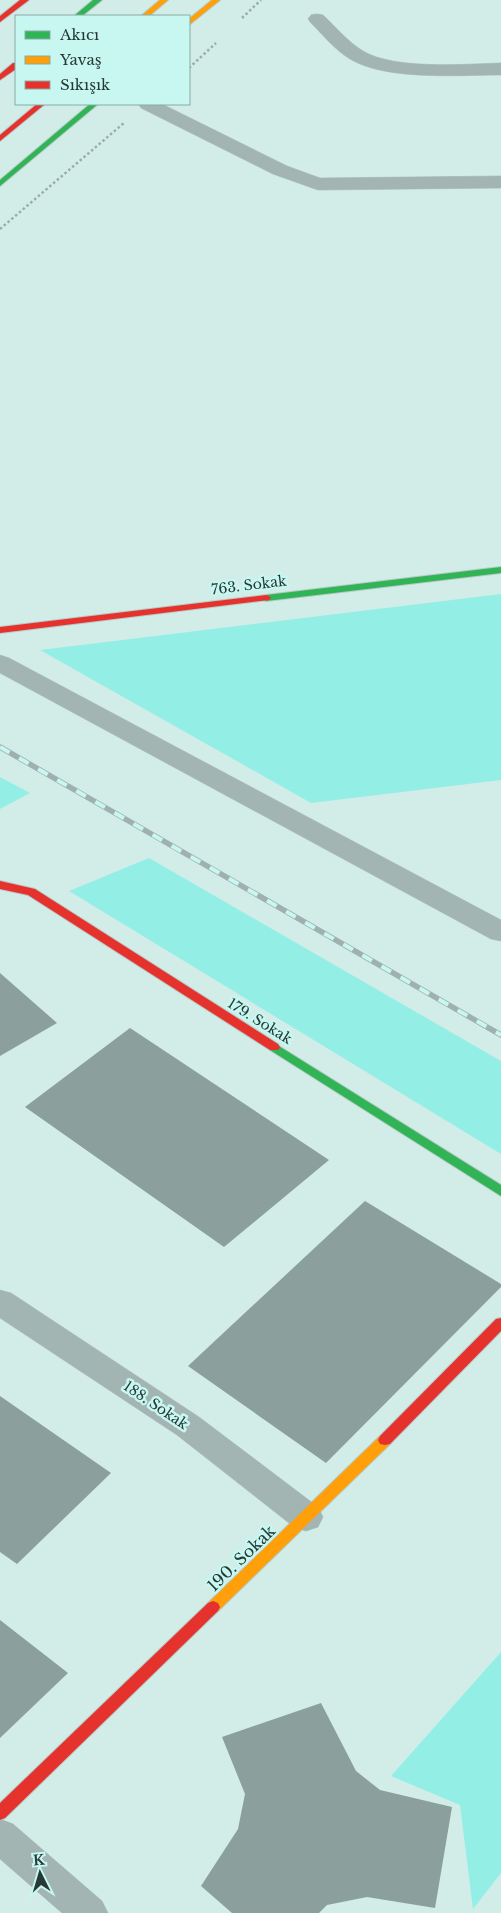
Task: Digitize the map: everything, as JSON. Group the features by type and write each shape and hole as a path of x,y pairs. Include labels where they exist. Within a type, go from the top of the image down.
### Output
{"street":[{"path":"0,20 25,0"},
{"path":"79,15 98,0"},
{"path":"146,15 164,0"},
{"path":"190,22 216,0"},
{"path":"317,19 358,57 383,65 501,69"},
{"path":"0,78 15,66"},
{"path":"0,139 41,105"},
{"path":"0,184 93,105"},
{"path":"150,105 280,170 318,184 501,182"},
{"name":"763. Sokak","path":"0,630 501,570"},
{"path":"0,663 501,932"},
{"name":"179. Sokak","path":"0,885 31,892 501,1191"},
{"name":"188. Sokak","path":"0,1302 188,1426 306,1517"},
{"name":"190. Sokak","path":"0,1813 306,1517 501,1323"},
{"path":"0,1836 89,1913"}],"path":[{"path":"0,229 126,122"}],"shaded area":[{"path":"501,594 501,780 311,803 40,650"},
{"path":"0,777 30,793 0,809"},
{"path":"149,858 501,1061 501,1154 69,891"},
{"path":"501,1652 501,1873 473,1909 460,1805 391,1776"}],"building":[{"path":"0,973 57,1023 0,1056"},
{"path":"130,1028 329,1160 224,1247 25,1107"},
{"path":"365,1201 501,1284 501,1287 326,1463 188,1366"},
{"path":"0,1396 111,1473 17,1564 0,1552"},
{"path":"0,1620 68,1673 0,1738"},
{"path":"321,1703 356,1771 380,1790 452,1807 435,1908 367,1897 327,1905 319,1913 232,1913 201,1886 238,1829 245,1794 222,1737"}],"railway":[{"path":"0,747 501,1035"}],"traffic: fast":[{"path":"79,15 98,0"},
{"path":"0,184 93,105"},
{"path":"266,598 501,570"},
{"path":"274,1047 501,1191"}],"traffic: slow":[{"path":"146,15 164,0"},
{"path":"190,22 216,0"},
{"path":"213,1607 385,1440"}],"traffic: jam":[{"path":"0,20 25,0"},
{"path":"0,78 15,66"},
{"path":"0,139 40,105"},
{"path":"0,630 266,598"},
{"path":"0,885 31,892 274,1047"},
{"path":"385,1440 501,1323"},
{"path":"0,1813 213,1607"}]}
